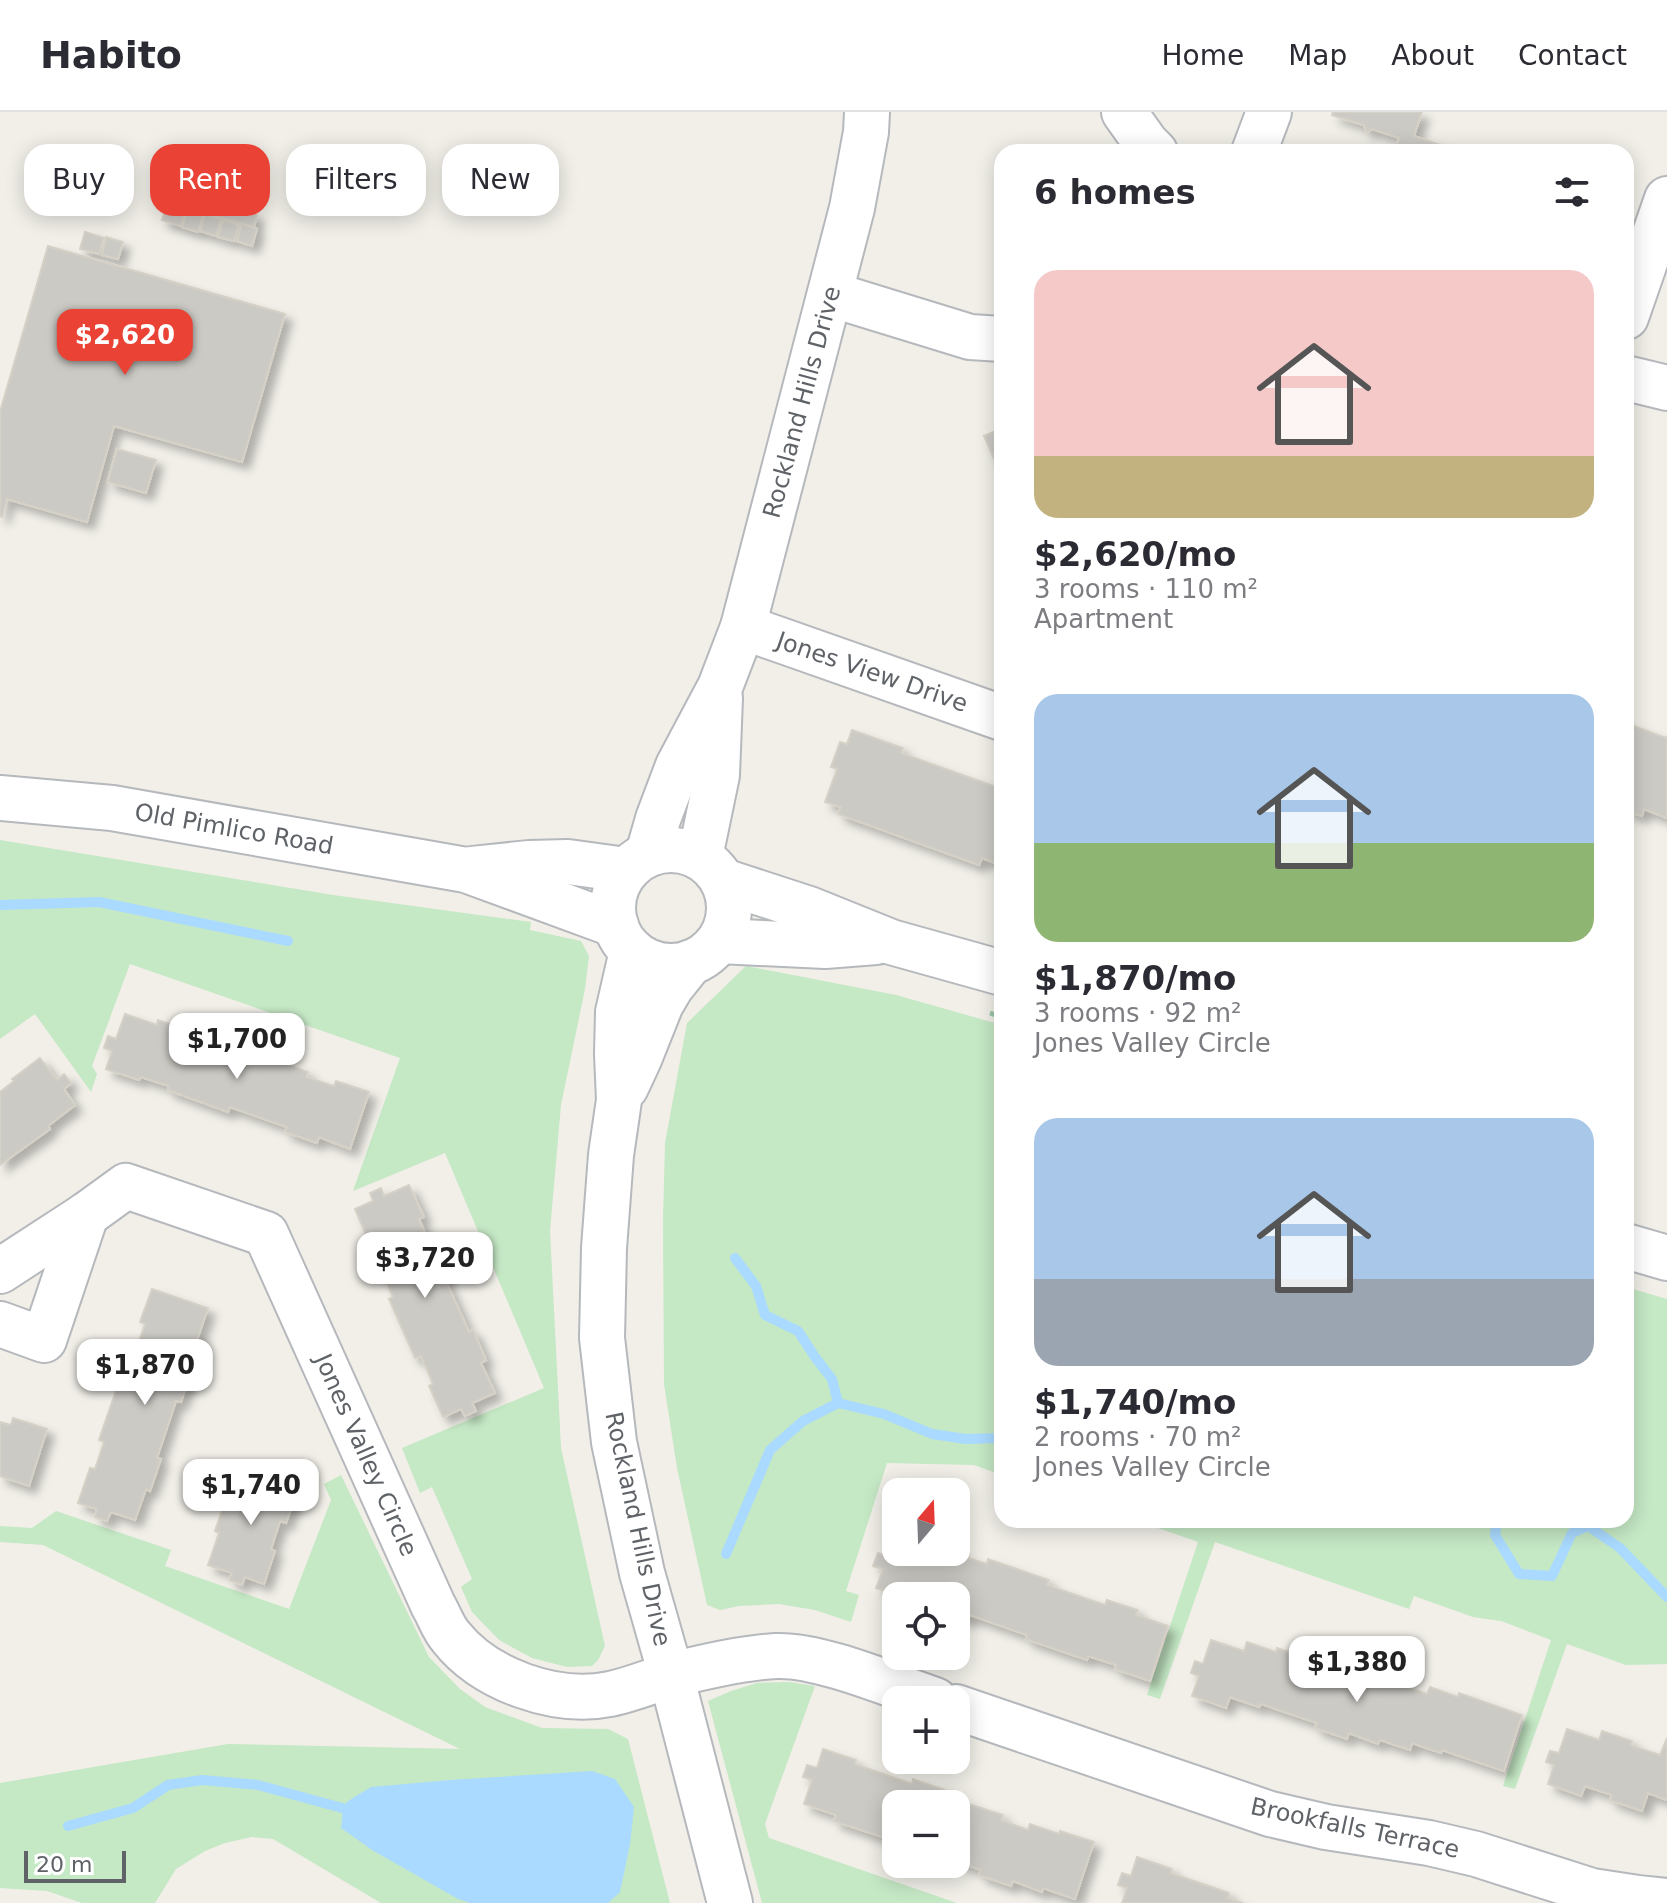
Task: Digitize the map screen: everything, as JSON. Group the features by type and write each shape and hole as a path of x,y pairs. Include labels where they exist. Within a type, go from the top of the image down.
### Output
{"street":[{"name":"Rockland Hills Drive","path":"637,862 658,819 678,766 720,687 743,627 852,208 867,112"},
{"path":"1124,112 1147,144"},
{"path":"1257,144 1269,112"},
{"path":"1634,294 1667,199"},
{"path":"830,294 970,337 994,338"},
{"path":"1634,380 1667,388"},
{"name":"Jones View Drive","path":"743,627 994,715"},
{"name":"Rockland Hills Drive","path":"711,869 720,687"},
{"name":"Old Pimlico Road","path":"0,798 112,808 466,870 624,938"},
{"path":"891,942 705,951 666,966 654,963 624,938 613,911 613,897 618,883 637,862 660,850 674,849 688,852 711,869 891,942 994,971"},
{"name":"Old Pimlico Road","path":"466,870 529,863 637,862"},
{"path":"705,951 725,930 728,917 727,892 711,869"},
{"name":"Rockland Hills Drive","path":"624,938 618,1012 619,1100 611,1155 604,1248 602,1338 614,1442 642,1573 730,1903"},
{"name":"Rockland Hills Drive","path":"619,1100 661,1004 671,987 705,951"},
{"name":"Jones Valley Circle","path":"0,1271 126,1186 266,1234 433,1605 450,1636 471,1656 502,1677 536,1691 570,1698 609,1695 671,1675"},
{"path":"0,1324 44,1340 86,1215"},
{"path":"1634,1248 1667,1258"},
{"path":"671,1675 746,1659 780,1656 813,1661 894,1686"},
{"name":"Brookfalls Terrace","path":"970,1712 1270,1814 1476,1854 1592,1891 1667,1901"}],"path":[{"path":"978,1009 994,1014"}],"green space":[{"path":"0,840 333,895 531,922 530,930 581,941 589,956 561,1105 550,1231 561,1448 605,1646 592,1666 567,1667 532,1658 499,1640 472,1612 461,1587 472,1579 432,1487 420,1493 402,1448 544,1388 445,1153 353,1191 400,1058 130,964 92,1066 97,1074 91,1092 35,1014 0,1039"},
{"path":"746,966 896,995 994,1023 994,1472 974,1465 887,1463 846,1591 859,1595 851,1622 815,1610 779,1604 720,1610 707,1605 677,1468 664,1384 665,1143 687,1023"},
{"path":"1634,1289 1667,1299 1667,1664 1626,1665 1567,1644 1515,1789 1503,1786 1551,1640 1501,1621 1473,1617 1414,1596 1409,1609 1215,1542 1160,1699 1147,1695 1198,1542 1158,1528 1634,1528"},
{"path":"341,1475 429,1657 460,1689 485,1707 542,1728 608,1729 628,1739 670,1903 381,1903 273,1839 252,1837 205,1851 176,1869 155,1903 82,1903 47,1891 0,1888 0,1783 228,1744 460,1749 43,1545 0,1542 0,1526 32,1528 56,1511 171,1550 165,1566 289,1609 331,1500 324,1484"},
{"path":"789,1682 815,1686 765,1824 769,1838 957,1903 762,1903 708,1701 757,1683"}],"water":[{"path":"592,1771 615,1779 634,1807 620,1892 608,1903 470,1903 372,1850 341,1828 343,1808 348,1801 371,1787"}],"building":[{"path":"1333,112 1422,112 1414,136 1437,144 1397,144 1399,138 1372,129 1367,132 1364,125 1332,115"},
{"path":"163,216 184,216 181,226 162,220"},
{"path":"186,216 203,216 198,232 182,227"},
{"path":"204,216 221,219 216,236 200,231"},
{"path":"216,216 257,216 254,227"},
{"path":"223,220 239,225 234,241 218,237"},
{"path":"242,224 257,229 252,246 237,241"},
{"path":"85,232 104,238 99,254 80,249"},
{"path":"106,237 123,242 118,259 102,255"},
{"path":"48,246 285,314 242,462 114,426 87,522 7,499 0,516 0,412"},
{"path":"994,432 994,459 984,436"},
{"path":"117,449 156,460 146,493 108,482"},
{"path":"1634,726 1667,736 1667,818 1644,809 1642,816 1634,814"},
{"path":"852,730 903,748 901,753 994,786 994,862 982,858 979,865 838,814 841,807 825,802 837,769 831,767 840,742 847,744"},
{"path":"125,1014 157,1025 158,1020 190,1031 188,1035 246,1055 248,1050 308,1072 306,1077 334,1086 336,1081 369,1092 350,1149 319,1137 317,1143 285,1132 287,1127 230,1107 228,1112 168,1090 169,1086 106,1069 112,1051 104,1048 108,1036 116,1039"},
{"path":"40,1058 57,1080 64,1074 71,1083 64,1089 75,1105 48,1126 50,1129 0,1165 0,1092"},
{"path":"409,1185 424,1217 419,1219 431,1246 435,1243 448,1274 444,1277 469,1332 473,1330 486,1360 481,1363 495,1393 472,1403 476,1411 465,1416 461,1409 443,1417 429,1386 433,1384 421,1356 415,1358 389,1299 393,1297 382,1270 378,1272 364,1241 368,1239 355,1209 373,1201 370,1193 381,1188 384,1196"},
{"path":"152,1289 208,1308 181,1402 176,1401 157,1458 161,1459 150,1491 146,1489 135,1520 111,1512 107,1521 95,1517 97,1509 78,1503 90,1468 95,1469 104,1442 99,1440 120,1379 126,1381 145,1324 140,1322"},
{"path":"13,1418 47,1429 29,1486 0,1476 0,1422 11,1425"},
{"path":"242,1469 298,1489 286,1523 280,1521 271,1549 275,1551 264,1584 245,1577 242,1585 229,1580 232,1573 208,1565 226,1499 230,1501"},
{"path":"878,1553 882,1554 882,1566 970,1566 970,1559 987,1564 988,1559 1049,1580 1047,1585 1105,1605 1107,1600 1138,1610 1136,1615 1168,1626 1150,1681 1115,1669 1116,1665 1088,1656 1087,1660 970,1615 970,1582 882,1582 882,1590 876,1588 883,1569 873,1566"},
{"path":"1211,1640 1244,1651 1247,1642 1276,1652 1277,1648 1338,1668 1336,1673 1364,1682 1366,1678 1396,1688 1398,1684 1427,1694 1430,1687 1458,1697 1459,1693 1522,1715 1504,1771 1412,1743 1410,1750 1380,1740 1378,1744 1349,1733 1347,1739 1315,1728 1317,1723 1261,1704 1259,1707 1230,1697 1226,1708 1192,1696 1199,1676 1191,1673 1195,1661 1203,1664"},
{"path":"1567,1729 1599,1740 1602,1731 1660,1755 1667,1738 1667,1800 1648,1793 1642,1811 1610,1800 1612,1795 1585,1786 1581,1796 1548,1784 1554,1765 1546,1762 1550,1751 1559,1753"},
{"path":"823,1749 856,1760 855,1764 882,1774 912,1784 913,1779 945,1790 882,1790 882,1837 834,1821 836,1815 804,1804 812,1780 803,1777 807,1765 817,1768"},
{"path":"970,1805 1003,1815 1001,1820 1028,1830 1030,1824 1094,1842 1075,1899 1043,1888 1042,1892 1013,1881 1011,1886 979,1875 981,1870 970,1866"},
{"path":"1137,1857 1172,1869 1171,1873 1229,1893 1228,1898 1243,1903 1122,1903 1127,1888 1118,1885 1122,1873 1131,1876"}],"waterway":[{"path":"0,905 99,902 288,941"},
{"path":"735,1258 756,1286 765,1315 798,1331 832,1379 838,1403"},
{"path":"726,1554 770,1450 803,1421 838,1403 884,1414 932,1434 966,1439 994,1438"},
{"path":"1496,1528 1495,1535 1519,1574 1552,1576 1572,1533 1583,1528"},
{"path":"1591,1528 1620,1548 1667,1597"},
{"path":"68,1826 133,1808 168,1785 202,1780 258,1785 357,1812"}]}
